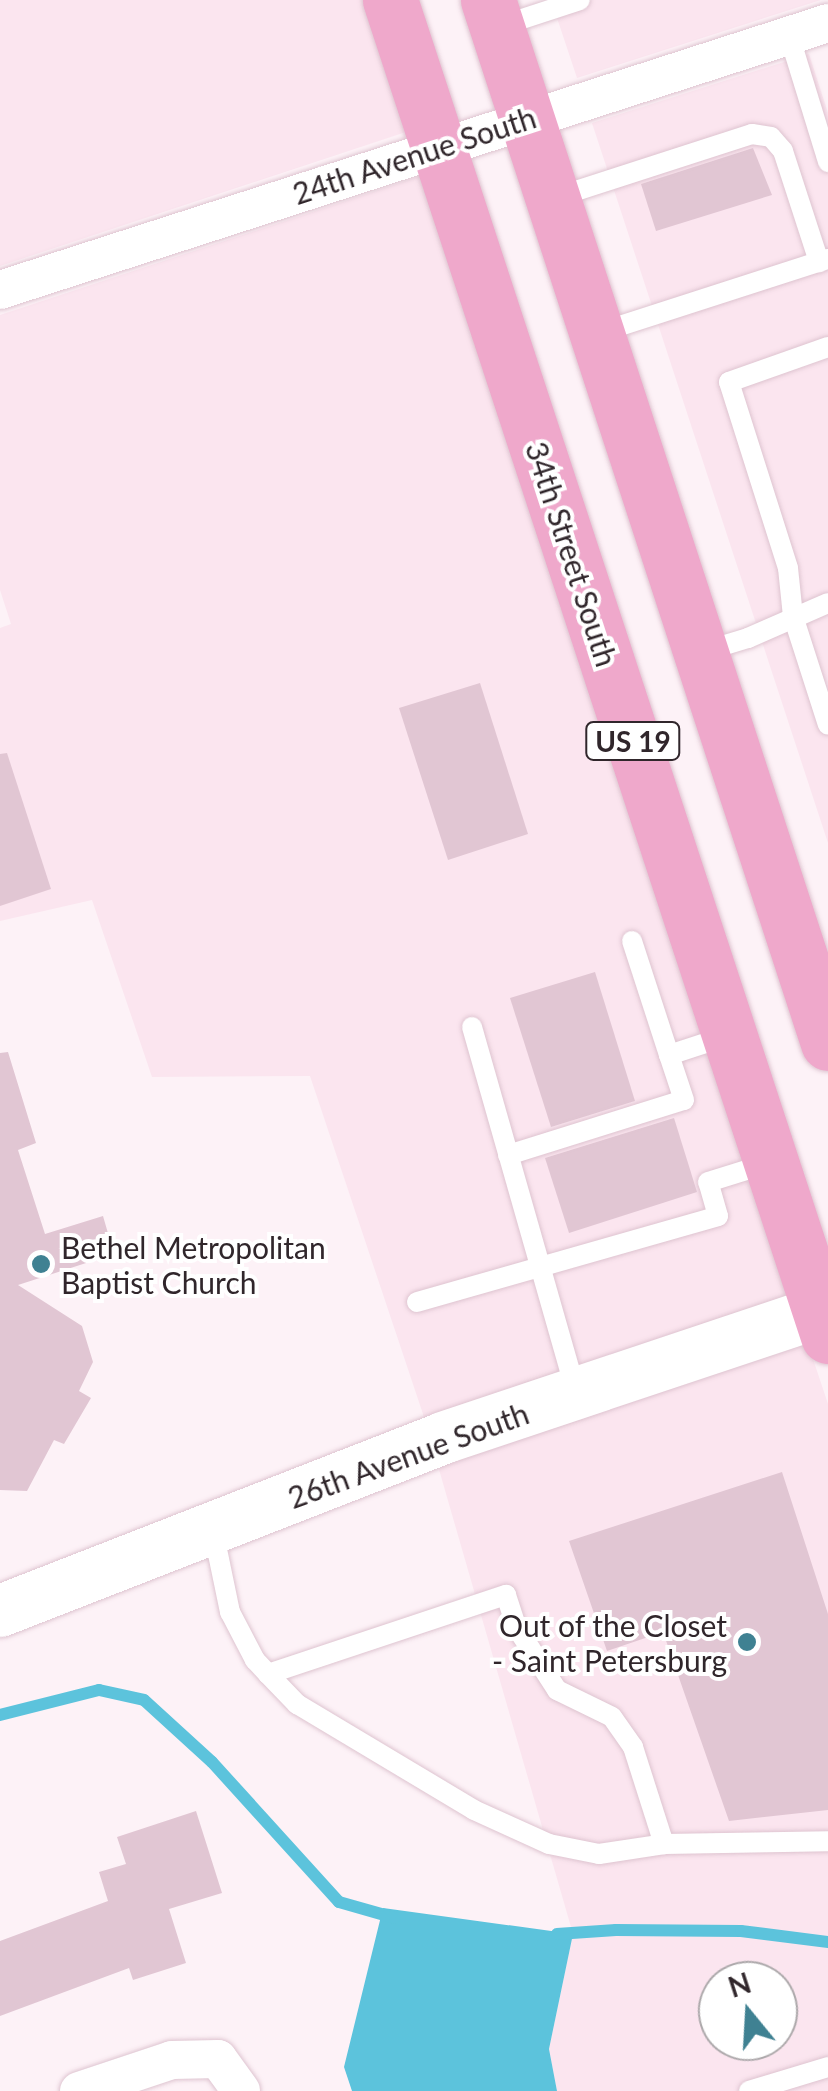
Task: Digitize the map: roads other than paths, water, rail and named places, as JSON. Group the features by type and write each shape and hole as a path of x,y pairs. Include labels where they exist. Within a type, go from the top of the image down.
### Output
{"highway":[{"name":"34th Street South","path":"390,0 771,1162 826,1316"},
{"name":"US 19","path":"492,14 827,1039"}],"street":[{"name":"24th Avenue South","path":"0,290 828,23"},
{"name":"26th Avenue South","path":"0,1611 443,1438 826,1316"},
{"path":"79,2091 172,2060 218,2059 241,2091"}],"lane":[{"path":"492,14 580,0"},
{"path":"788,35 828,162"},
{"path":"552,198 752,134 772,136 783,152 823,261 596,334"},
{"path":"828,348 729,382 788,568 793,616 828,725"},
{"path":"700,653 748,638 828,603"},
{"path":"508,1155 684,1100 632,941"},
{"path":"472,1027 577,1394"},
{"path":"670,1054 730,1036"},
{"path":"417,1302 718,1216 708,1182 771,1162"},
{"path":"212,1528 230,1612 255,1660 268,1674 296,1704 363,1748 474,1810 548,1844 599,1854 664,1844 828,1841"},
{"path":"268,1674 506,1596 517,1628 558,1690 612,1717 634,1747 664,1844"},
{"path":"749,2091 828,2068"}],"water":[{"path":"383,1908 573,1934 549,2049 557,2091 352,2091 344,2067"}],"waterway":[{"path":"0,1715 99,1690 144,1700 212,1762 339,1902 395,1918"},
{"path":"557,1934 616,1930 741,1931 828,1942"}],"place":[{"name":"Bethel Metropolitan Baptist Church","path":"41,1264"},
{"name":"Out of the Closet - Saint Petersburg","path":"747,1642"}]}
